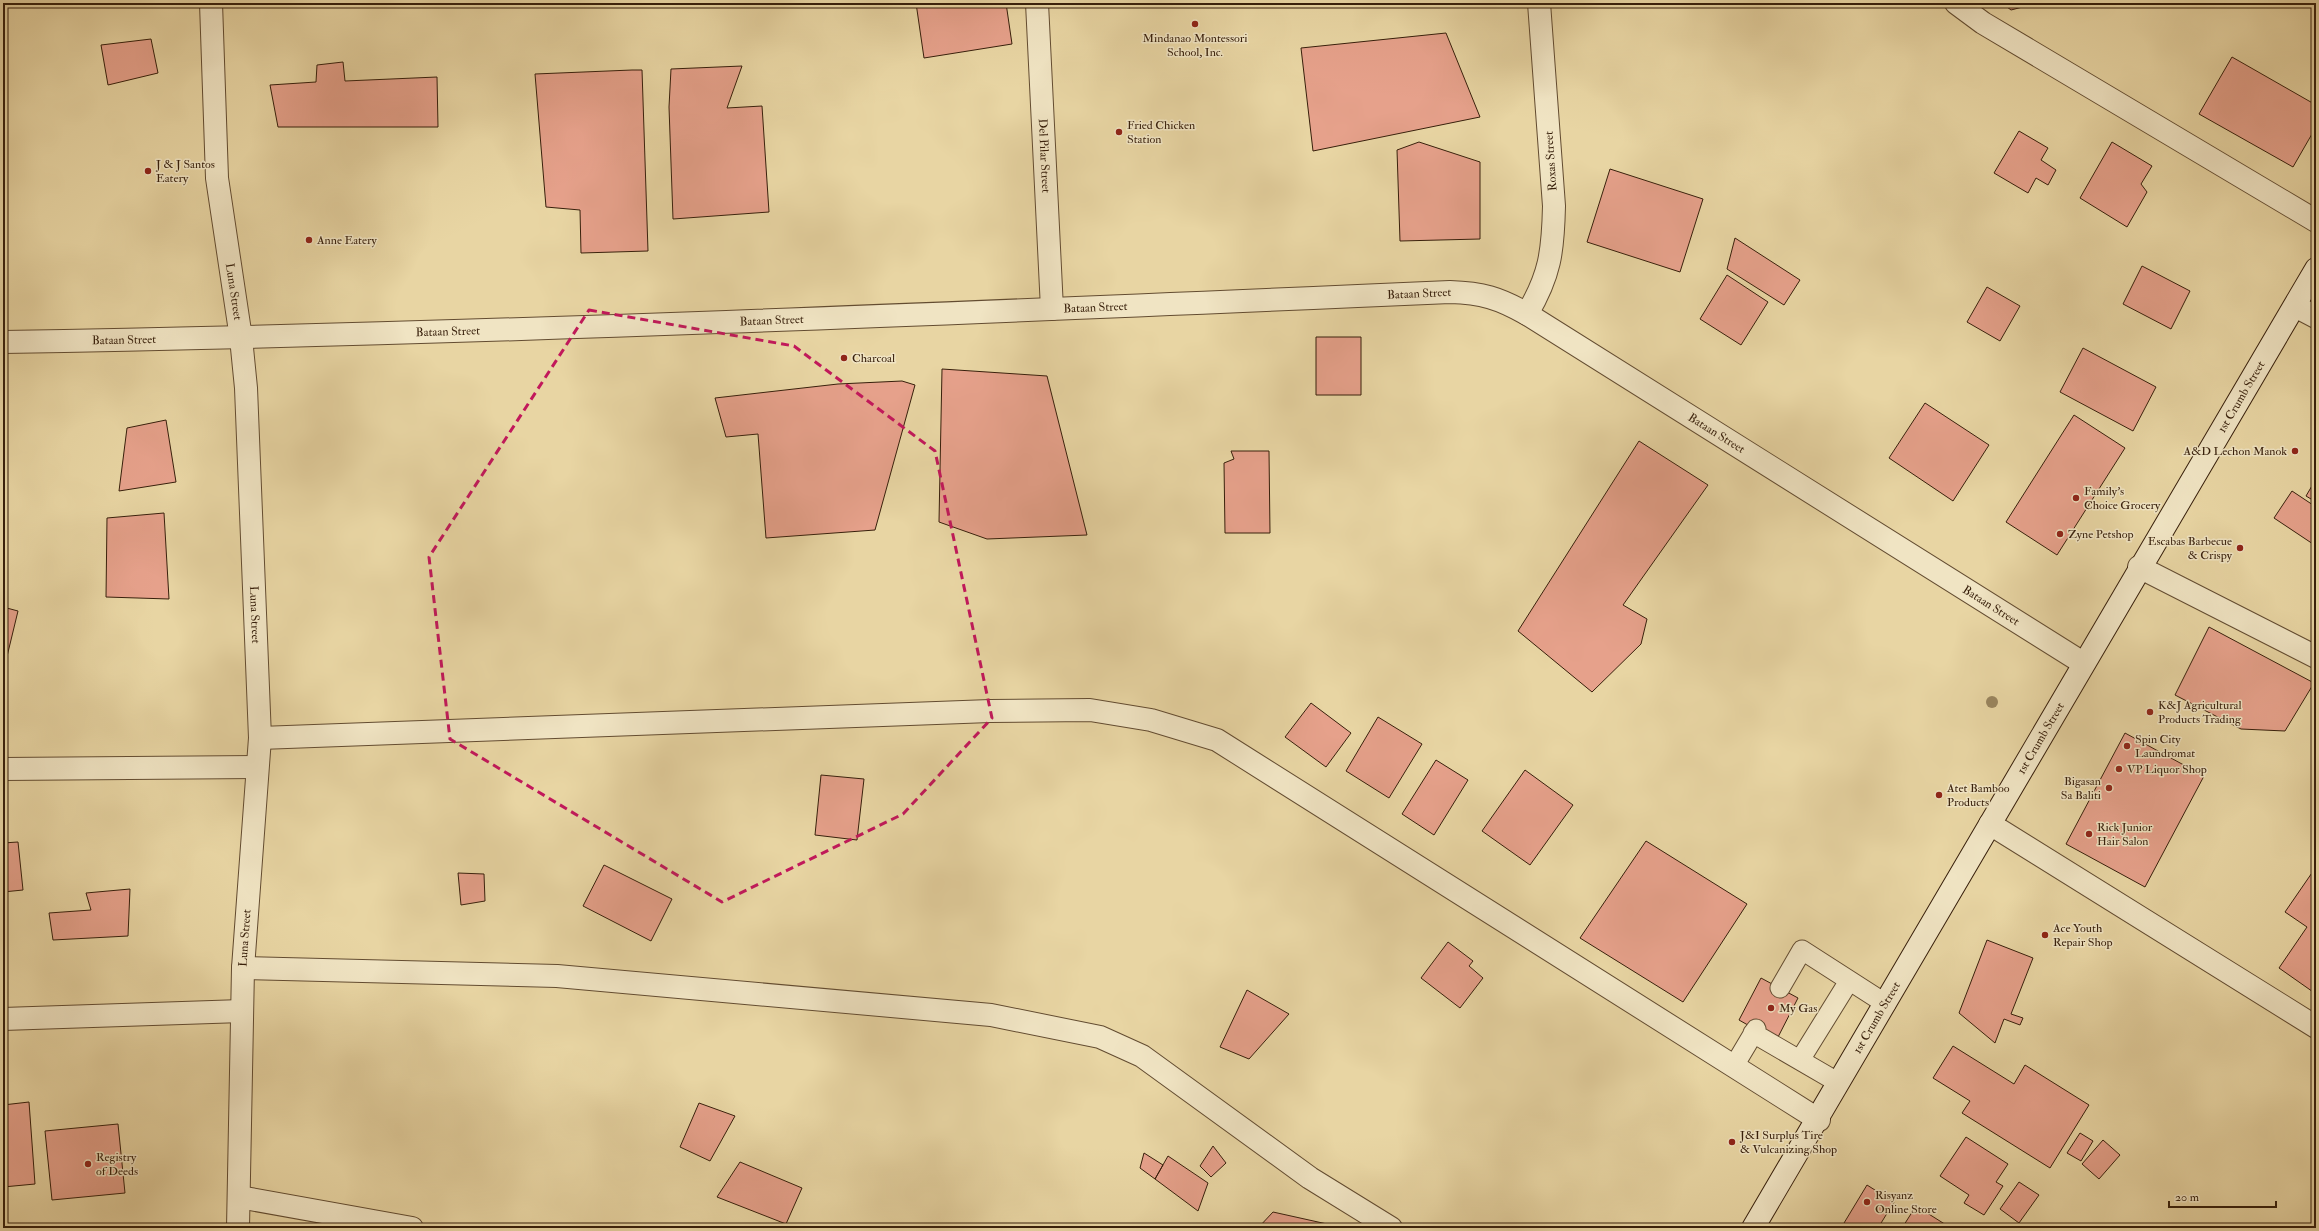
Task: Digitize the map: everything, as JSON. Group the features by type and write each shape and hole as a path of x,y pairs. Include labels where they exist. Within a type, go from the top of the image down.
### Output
{"street":[{"name":"Luna Street","path":"211,3 217,178 241,338 250,461 260,738 243,968 238,1228"},
{"name":"Del Pilar Street","path":"1037,3 1052,309"},
{"name":"Roxas Street","path":"1527,314 1541,290 1550,265 1553,240 1554,206 1539,3"},
{"path":"1956,3 1983,23 2316,221"},
{"name":"1st Crumb Street","path":"1754,1228 1886,1004 2139,567 2316,269"},
{"name":"Bataan Street","path":"3,342 241,338 1052,309 1450,292 1489,296 1506,302 1527,314 2083,663"},
{"path":"2295,306 2316,317"},
{"path":"2139,567 2316,657"},
{"path":"260,738 990,711 1090,710 1151,720 1217,740 1818,1120"},
{"path":"3,769 257,767"},
{"path":"1990,824 2316,1027"},
{"path":"243,968 557,976 991,1015 1100,1037 1142,1056 1310,1178 1391,1228"},
{"path":"3,1019 242,1011"},
{"path":"239,1197 412,1228"}],"lane":[{"path":"1780,988 1802,950 1886,1004"},
{"path":"1800,1060 1849,981"},
{"path":"1734,1066 1755,1031 1839,1083"}],"highlighted area":[{"path":"589,310 794,346 935,451 992,718 903,814 722,902 450,739 429,557"}],"building":[{"path":"916,3 1006,3 1012,44 924,58"},
{"path":"2002,3 2038,3 2011,10"},
{"path":"1446,33 1480,117 1313,151 1301,48"},
{"path":"151,39 158,73 108,85 101,45"},
{"path":"2232,57 2316,105 2316,127 2293,167 2199,114"},
{"path":"343,62 345,81 437,77 438,127 278,127 270,85 316,82 317,65"},
{"path":"742,66 727,108 762,106 769,212 673,219 669,107 671,69"},
{"path":"642,70 648,251 581,253 580,210 546,207 535,74"},
{"path":"2019,131 2048,148 2041,160 2056,170 2048,185 2036,178 2028,193 1994,173"},
{"path":"1419,142 1480,162 1480,239 1400,241 1397,150"},
{"path":"2112,142 2152,166 2141,184 2147,192 2127,227 2080,198"},
{"path":"1610,169 1703,199 1680,272 1587,242"},
{"path":"3,216 7,252 3,253"},
{"path":"1735,238 1800,280 1784,305 1727,269"},
{"path":"2142,266 2190,291 2171,329 2123,304"},
{"path":"1727,275 1768,302 1741,345 1700,319"},
{"path":"1987,287 2020,306 2000,341 1967,322"},
{"path":"1316,337 1361,337 1361,395 1316,395"},
{"path":"2083,348 2156,387 2133,431 2060,392"},
{"path":"942,369 1047,376 1087,535 987,539 939,522"},
{"path":"902,381 915,385 875,530 766,538 758,434 726,437 715,398 838,384"},
{"path":"1925,403 1989,445 1953,501 1889,458"},
{"path":"2074,415 2125,448 2057,555 2006,522"},
{"path":"166,420 176,482 119,491 127,428"},
{"path":"1639,441 1708,485 1623,605 1647,619 1641,644 1592,692 1518,631"},
{"path":"1231,451 1269,451 1270,533 1225,533 1224,463 1234,459"},
{"path":"2316,479 2316,502 2306,496"},
{"path":"2292,491 2316,507 2316,546 2274,518"},
{"path":"164,513 169,599 106,597 107,518"},
{"path":"3,607 18,611 3,673"},
{"path":"2209,627 2314,683 2285,731 2241,729 2175,695"},
{"path":"1311,703 1351,733 1326,767 1285,737"},
{"path":"1378,717 1422,744 1389,798 1346,771"},
{"path":"2125,733 2204,776 2145,887 2066,844"},
{"path":"1436,760 1468,780 1434,835 1402,814"},
{"path":"1525,770 1573,805 1530,865 1482,831"},
{"path":"821,775 864,779 857,840 815,835"},
{"path":"1646,841 1747,904 1683,1002 1580,938"},
{"path":"18,842 23,890 3,892 3,843"},
{"path":"604,865 672,899 651,941 583,906"},
{"path":"2316,867 2316,994 2279,968 2307,927 2285,912"},
{"path":"458,873 484,874 485,901 461,905"},
{"path":"130,889 128,936 53,940 49,913 91,910 86,893"},
{"path":"1987,940 2033,958 2011,1014 2023,1018 2020,1025 2004,1019 1995,1043 1959,1013"},
{"path":"1448,942 1473,961 1469,966 1483,978 1460,1008 1421,978"},
{"path":"1761,978 1798,998 1776,1041 1739,1020"},
{"path":"1247,990 1289,1014 1249,1059 1220,1047"},
{"path":"1953,1046 2014,1084 2025,1065 2089,1105 2050,1168 1962,1113 1970,1101 1933,1078"},
{"path":"29,1102 35,1184 3,1187 3,1105"},
{"path":"699,1103 735,1116 710,1161 680,1147"},
{"path":"118,1124 125,1193 52,1200 45,1131"},
{"path":"2080,1133 2093,1141 2081,1161 2067,1153"},
{"path":"1966,1137 2008,1164 1996,1182 2003,1186 1984,1215 1964,1203 1969,1195 1940,1176"},
{"path":"2103,1140 2120,1155 2099,1179 2082,1164"},
{"path":"1213,1146 1226,1163 1211,1177 1200,1166"},
{"path":"1144,1153 1163,1165 1155,1179 1140,1168"},
{"path":"1168,1156 1208,1183 1198,1211 1155,1179"},
{"path":"740,1162 802,1188 786,1224 717,1197"},
{"path":"2019,1182 2039,1195 2019,1223 2000,1209"},
{"path":"1867,1185 1894,1202 1878,1228 1841,1228"},
{"path":"1916,1206 1951,1228 1902,1228"},
{"path":"1273,1212 1336,1226 1335,1228 1258,1228"}],"place":[{"name":"Mindanao Montessori School, Inc.","path":"1195,24"},
{"name":"Fried Chicken Station","path":"1119,132"},
{"name":"J & J Santos Eatery","path":"148,171"},
{"name":"Anne Eatery","path":"309,240"},
{"name":"Charcoal","path":"844,358"},
{"name":"A&D Lechon Manok","path":"2295,451"},
{"name":"Family's Choice Grocery","path":"2076,498"},
{"name":"Zyne Petshop","path":"2060,534"},
{"name":"Escabas Barbecue & Crispy","path":"2240,548"},
{"name":"K&J Agricultural Products Trading","path":"2150,712"},
{"name":"Spin City Laundromat","path":"2127,746"},
{"name":"VP Liquor Shop","path":"2119,769"},
{"name":"Bigasan Sa Baliti","path":"2109,788"},
{"name":"Atet Bamboo Products","path":"1939,795"},
{"name":"Rick Junior Hair Salon","path":"2089,834"},
{"name":"Ace Youth Repair Shop","path":"2045,935"},
{"name":"My Gas","path":"1771,1008"},
{"name":"J&I Surplus Tire & Vulcanizing Shop","path":"1732,1142"},
{"name":"Registry of Deeds","path":"88,1164"},
{"name":"Risyanz Online Store","path":"1867,1202"}]}
